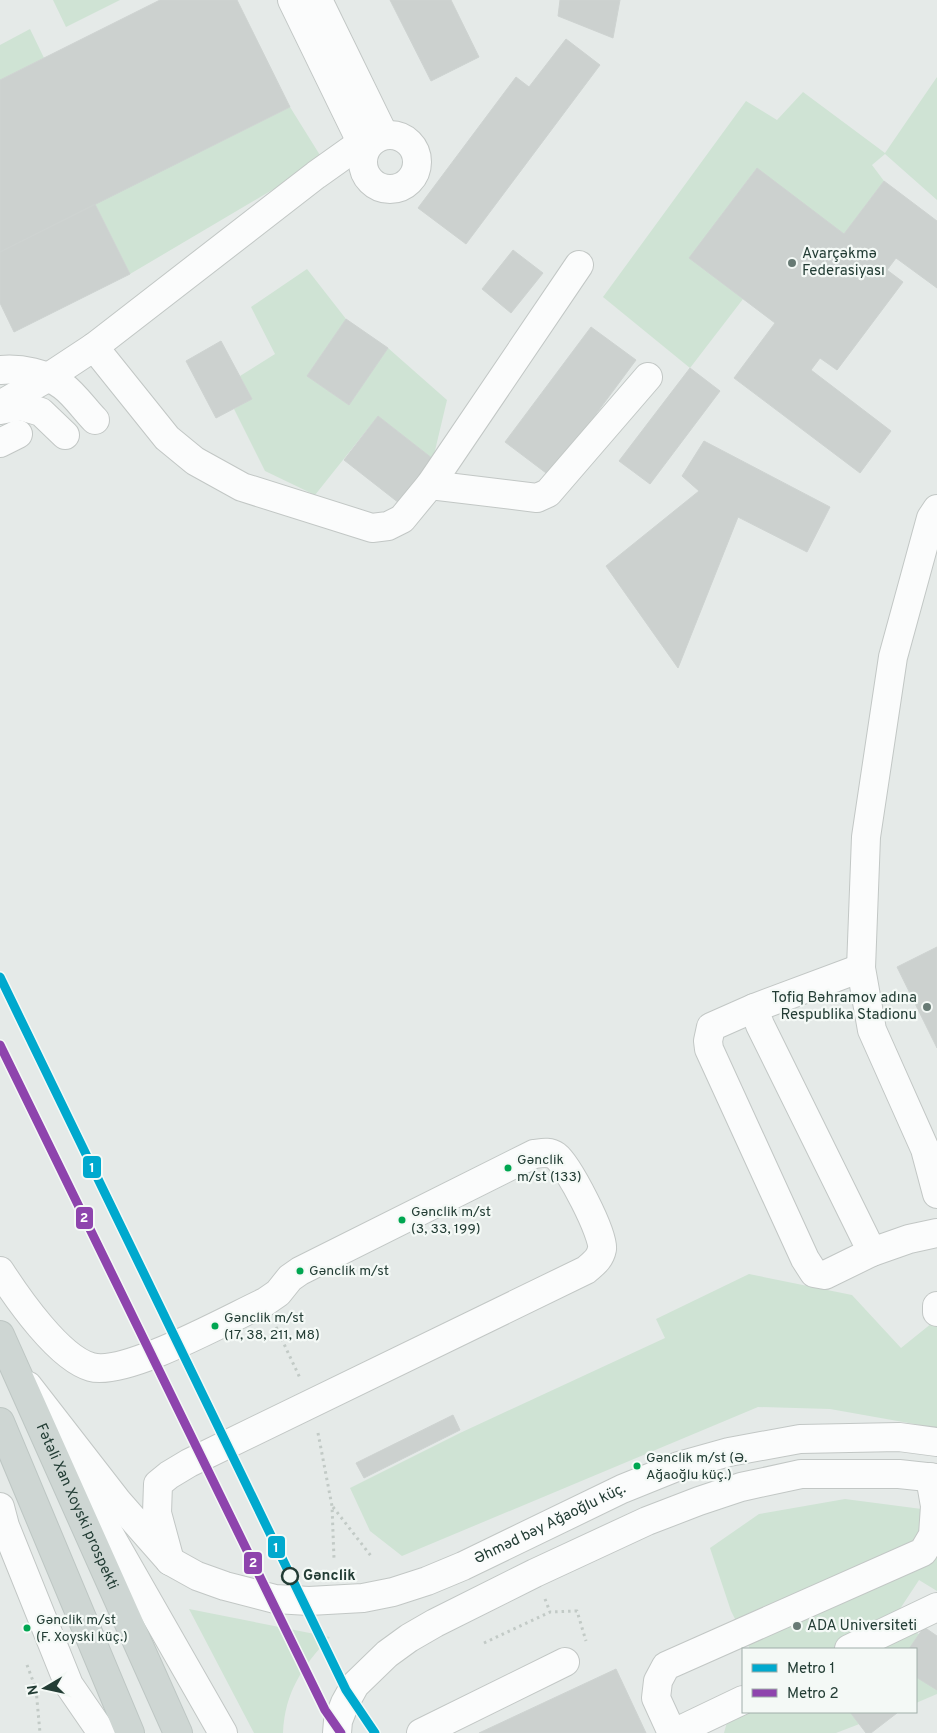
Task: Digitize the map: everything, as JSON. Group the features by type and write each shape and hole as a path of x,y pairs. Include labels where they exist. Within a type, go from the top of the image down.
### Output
{"main road":[{"name":"Fətəli Xan Xoyski prospekti","path":"0,1335 178,1733"},
{"path":"0,1422 130,1733"}],"street":[{"path":"0,405 47,378 94,347 316,175 370,143 307,4"},
{"path":"94,347 167,438 195,461 242,487 372,528 388,526 402,519 430,485 579,265"},
{"path":"0,369 94,347"},
{"path":"0,369 38,373 63,386 96,420"},
{"path":"430,485 537,498 548,493 648,377"},
{"path":"0,410 21,406 40,412 66,435"},
{"path":"937,509 931,518 892,657 866,837 861,968 872,1030 925,1149 937,1194"},
{"path":"861,968 754,1008 711,1027 708,1040 713,1058 805,1259 814,1273 825,1275 872,1252 909,1239 937,1233"},
{"path":"754,1008 760,1025 872,1252"},
{"path":"0,1271 45,1333 71,1356 92,1367 115,1368 144,1359 265,1302 278,1293 290,1278 300,1271 534,1154 546,1152 555,1155 571,1174 603,1246 599,1259 586,1270 189,1463 169,1475 158,1484 157,1513 170,1561"},
{"path":"937,1306 937,1312"},
{"path":"15,1368 223,1733"},
{"name":"Əhməd bəy Ağaoğlu küç.","path":"15,1368 118,1502 170,1561 197,1576 224,1586 275,1599 309,1601 363,1598 393,1592 427,1581 463,1566 622,1489 679,1466 728,1452 800,1439 899,1437 937,1442"},
{"path":"337,1733 338,1721 345,1703 355,1686 387,1654 408,1638 535,1574 647,1522 698,1501 741,1487 801,1474 899,1474 934,1478 935,1536 923,1552 666,1666 658,1681 656,1698 673,1733 742,1700"},
{"path":"0,1507 69,1685 102,1733"},
{"path":"850,1648 937,1607"},
{"path":"421,1733 565,1662"}],"path":[{"path":"312,1403 332,1506 334,1558"},
{"path":"332,1506 371,1556"},
{"path":"484,1643 550,1612"},
{"path":"26,1663 36,1689 40,1733"}],"green space":[{"path":"53,0 120,0 66,27"},
{"path":"30,29 44,58 0,80 0,45"},
{"path":"937,77 937,200 885,154 872,165 884,181 844,234 756,169 690,258 743,299 690,368 603,297 746,101 777,120 803,92 885,153"},
{"path":"290,107 323,160 130,274 95,204"},
{"path":"307,269 346,319 307,376 349,405 388,348 447,400 433,459 378,416 315,495 265,471 234,409 252,399 240,376 275,354 251,307"},
{"path":"749,1274 852,1295 901,1348 937,1319 937,1428 830,1409 758,1407 402,1556 370,1531 350,1488 460,1433 665,1338 656,1319"},
{"path":"845,1499 937,1511 937,1591 919,1580 894,1618 937,1646 937,1694 917,1703 917,1648 750,1648 731,1611 710,1548 759,1514"},
{"path":"189,1609 330,1637 297,1680 287,1704 283,1733 254,1733"},
{"path":"745,1713 853,1713 862,1723 836,1733 724,1733 727,1722"}],"building":[{"path":"160,0 237,0 290,107 0,252 0,80"},
{"path":"390,0 451,0 479,57 431,81"},
{"path":"560,0 620,0 613,38 558,16"},
{"path":"566,39 600,65 466,244 418,208 516,77 529,87"},
{"path":"757,168 844,234 884,181 937,221 937,288 896,258 887,270 903,282 837,370 820,358 811,370 891,431 860,473 734,378 775,323 689,258"},
{"path":"95,204 130,274 14,332 0,303 0,252"},
{"path":"513,250 543,273 511,313 482,289"},
{"path":"346,319 388,348 349,405 307,376"},
{"path":"591,327 636,360 550,476 505,442"},
{"path":"221,341 252,399 216,418 186,361"},
{"path":"690,368 720,391 650,484 619,461"},
{"path":"378,416 433,459 399,503 344,460"},
{"path":"704,441 830,507 807,552 738,517 678,668 606,566 699,491 682,476"},
{"name":"Tofiq Bəhramov adına Respublika Stadionu","path":"937,947 937,1048 897,967"},
{"path":"453,1415 460,1430 364,1478 356,1463"},
{"path":"924,1627 937,1636 937,1690 917,1678 917,1648 910,1648"},
{"path":"616,1669 646,1733 479,1733"},
{"path":"851,1713 897,1713 871,1733 866,1733"}],"metro line":[{"name":"1","path":"0,977 346,1690 375,1733"},
{"name":"2","path":"0,1045 325,1710 341,1733"}],"place":[{"name":"Avarçəkmə Federasiyası","path":"792,263"},
{"name":"Tofiq Bəhramov adına Respublika Stadionu","path":"927,1007"},
{"name":"Gənclik m/st (133)","path":"508,1168"},
{"name":"Gənclik m/st (3, 33, 199)","path":"402,1220"},
{"name":"Gənclik m/st","path":"300,1271"},
{"name":"Gənclik m/st (17, 38, 211, M8)","path":"215,1326"},
{"name":"Gənclik m/st (Ə. Ağaoğlu küç.)","path":"637,1466"},
{"name":"Gənclik","path":"290,1576"},
{"name":"ADA Universiteti","path":"797,1626"},
{"name":"Gənclik m/st (F. Xoyski küç.)","path":"27,1628"}]}
